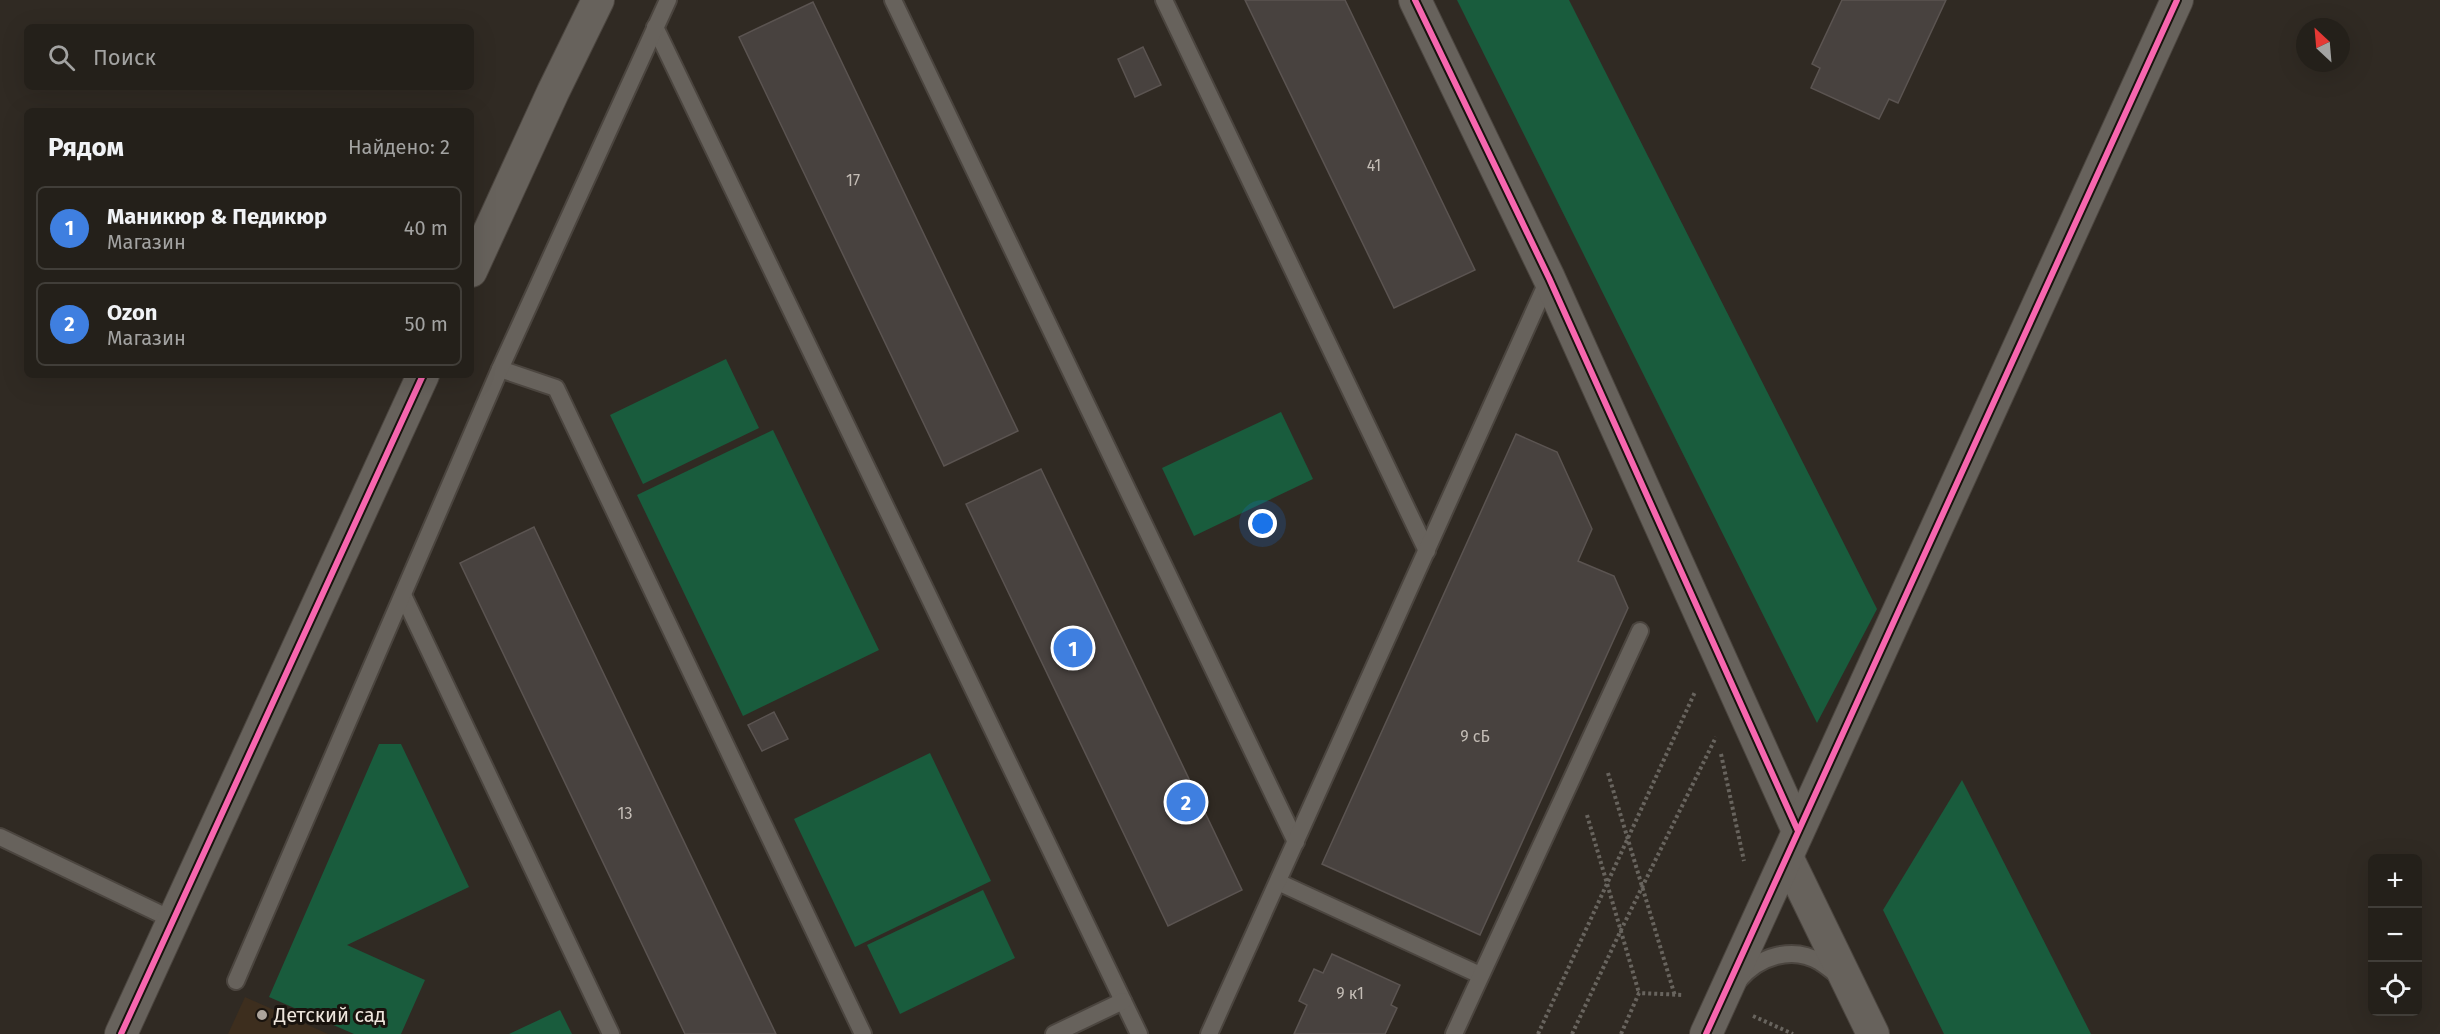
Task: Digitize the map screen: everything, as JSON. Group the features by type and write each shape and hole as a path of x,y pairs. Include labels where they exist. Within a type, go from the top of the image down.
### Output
{"street":[{"path":"474,264 598,0"},
{"path":"1415,0 1549,278 1792,844 1849,984 1873,1034"},
{"path":"1706,1034 1735,1008 1792,844 2177,0"},
{"path":"121,1034 422,378"}],"lane":[{"path":"236,981 500,369 668,0"},
{"path":"893,0 1296,842"},
{"path":"1164,0 1427,551"},
{"path":"656,27 1139,1034"},
{"path":"1209,1034 1549,278"},
{"path":"500,369 556,388 863,1034"},
{"path":"403,595 611,1034"},
{"path":"1454,1034 1640,631"},
{"path":"0,837 172,920"},
{"path":"1278,882 1480,975"},
{"path":"1735,1008 1747,970 1768,957 1796,954 1818,961 1849,984"},
{"path":"1054,1034 1123,1001"}],"path":[{"path":"1538,1034 1697,689"},
{"path":"1572,1034 1716,736 1742,847 1743,870"},
{"path":"1608,771 1674,996"},
{"path":"1584,806 1639,993 1621,1034"},
{"path":"1639,993 1689,995"},
{"path":"1735,1008 1793,1034"}],"shaded area":[{"name":"Детский сад","path":"245,997 328,1034 228,1034"}],"green space":[{"path":"1457,0 1569,0 1877,609 1817,723"},
{"path":"726,359 759,428 643,484 610,415"},
{"path":"1281,412 1313,479 1194,536 1162,468"},
{"path":"773,430 879,650 743,716 637,495"},
{"path":"379,744 401,744 469,887 347,945 425,980 401,1034 354,1034 269,997"},
{"path":"930,753 991,881 855,947 794,819"},
{"path":"1962,780 2091,1034 1944,1034 1883,910"},
{"path":"983,890 1015,958 900,1014 867,945"},
{"path":"560,1010 572,1034 509,1034"}],"building":[{"path":"1245,0 1345,0 1475,270 1394,308"},
{"path":"1842,0 1946,0 1898,103 1889,99 1879,119 1811,88 1820,68 1812,64"},
{"path":"813,2 1018,431 944,466 739,37"},
{"path":"1143,47 1161,85 1135,97 1118,59"},
{"path":"1516,434 1557,452 1592,529 1578,561 1614,576 1628,608 1480,935 1322,864"},
{"path":"1041,469 1242,890 1168,926 966,504"},
{"path":"534,527 776,1034 685,1034 460,563"},
{"path":"774,712 788,739 762,751 748,725"},
{"path":"1332,954 1400,985 1391,1005 1397,1008 1385,1034 1294,1034 1307,1005 1299,1001 1314,969 1323,973"}],"cycle path":[{"path":"1415,0 1549,278 1798,831"},
{"path":"1706,1034 2177,0"},
{"path":"121,1034 422,378"}],"place":[{"name":"Маникюр & Педикюр","path":"1073,648"},
{"name":"Ozon","path":"1186,802"},
{"name":"Детский сад","path":"262,1015"}]}
